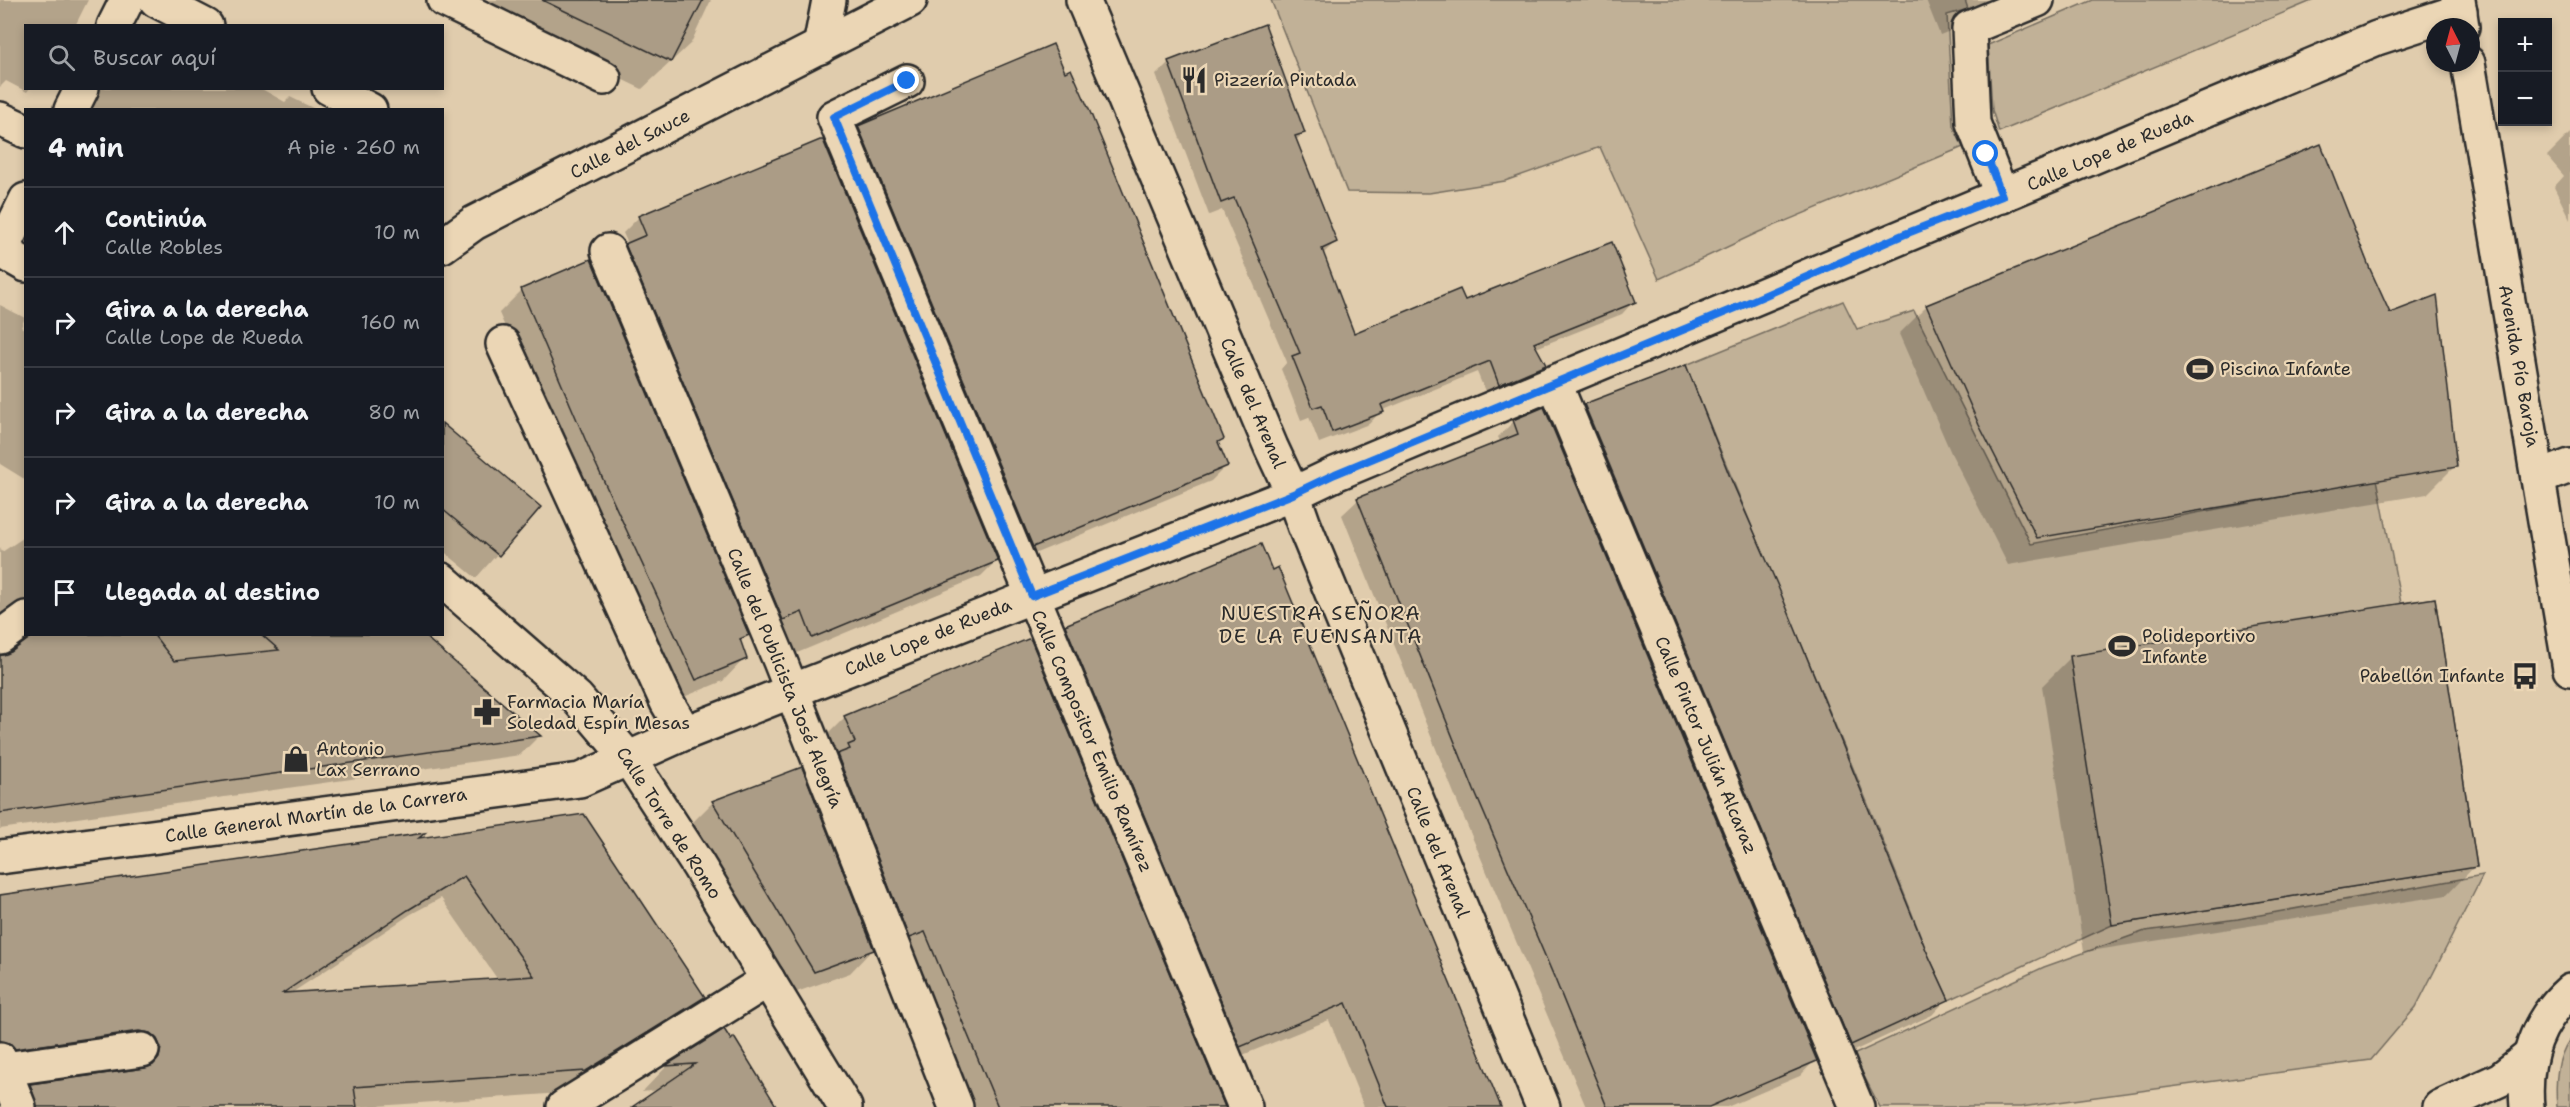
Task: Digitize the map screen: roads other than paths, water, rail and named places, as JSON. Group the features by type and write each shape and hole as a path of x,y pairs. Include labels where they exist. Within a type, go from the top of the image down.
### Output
{"street":[{"path":"115,24 127,0"},
{"path":"156,0 202,24"},
{"path":"444,0 604,78"},
{"path":"820,47 829,0"},
{"name":"Calle del Sauce","path":"444,245 474,223 910,0"},
{"name":"Calle del Arenal","path":"1083,0 1271,447 1293,494 1543,1107"},
{"path":"2002,196 1973,123 1969,28 2037,0"},
{"name":"Calle Lope de Rueda","path":"629,759 685,733 1293,494 1335,474 1738,307 1905,234 2002,196 2378,38 2460,13"},
{"name":"Avenida Pío Baroja","path":"2470,72 2570,669"},
{"name":"Calle Compositor Emilio Ramírez","path":"907,81 834,117 1245,1107"},
{"path":"72,108 81,90"},
{"path":"333,90 366,108"},
{"path":"0,119 24,130"},
{"path":"24,204 0,250 24,264"},
{"name":"Calle del Publicista José Alegría","path":"608,250 792,691 956,1107"},
{"path":"503,344 667,702 685,733"},
{"name":"Calle Pintor Julián Alcaraz","path":"1555,384 1857,1107"},
{"path":"2538,478 2570,466"},
{"name":"Calle Torre de Romo","path":"444,582 577,698 629,759 654,794 845,1107"},
{"path":"0,637 24,619"},
{"name":"Calle General Martín de la Carrera","path":"0,856 580,780 629,759"},
{"path":"564,1107 768,980"},
{"path":"2527,1107 2526,1075 2530,1056 2541,1026 2567,988"},
{"path":"19,1107 2,1064 142,1050"},
{"path":"2440,1107 2500,1079 2530,1056"}],"place":[{"name":"Pizzería Pintada","path":"1194,80"},
{"name":"Piscina Infante","path":"2200,369"},
{"name":"Polideportivo Infante","path":"2122,646"},
{"name":"Pabellón Infante","path":"2525,676"},
{"name":"Farmacia María Soledad Espín Mesas","path":"487,712"},
{"name":"Antonio Lax Serrano","path":"296,759"}],"district":[{"name":"NUESTRA SEÑORA DE LA FUENSANTA","path":"1321,624"}]}
